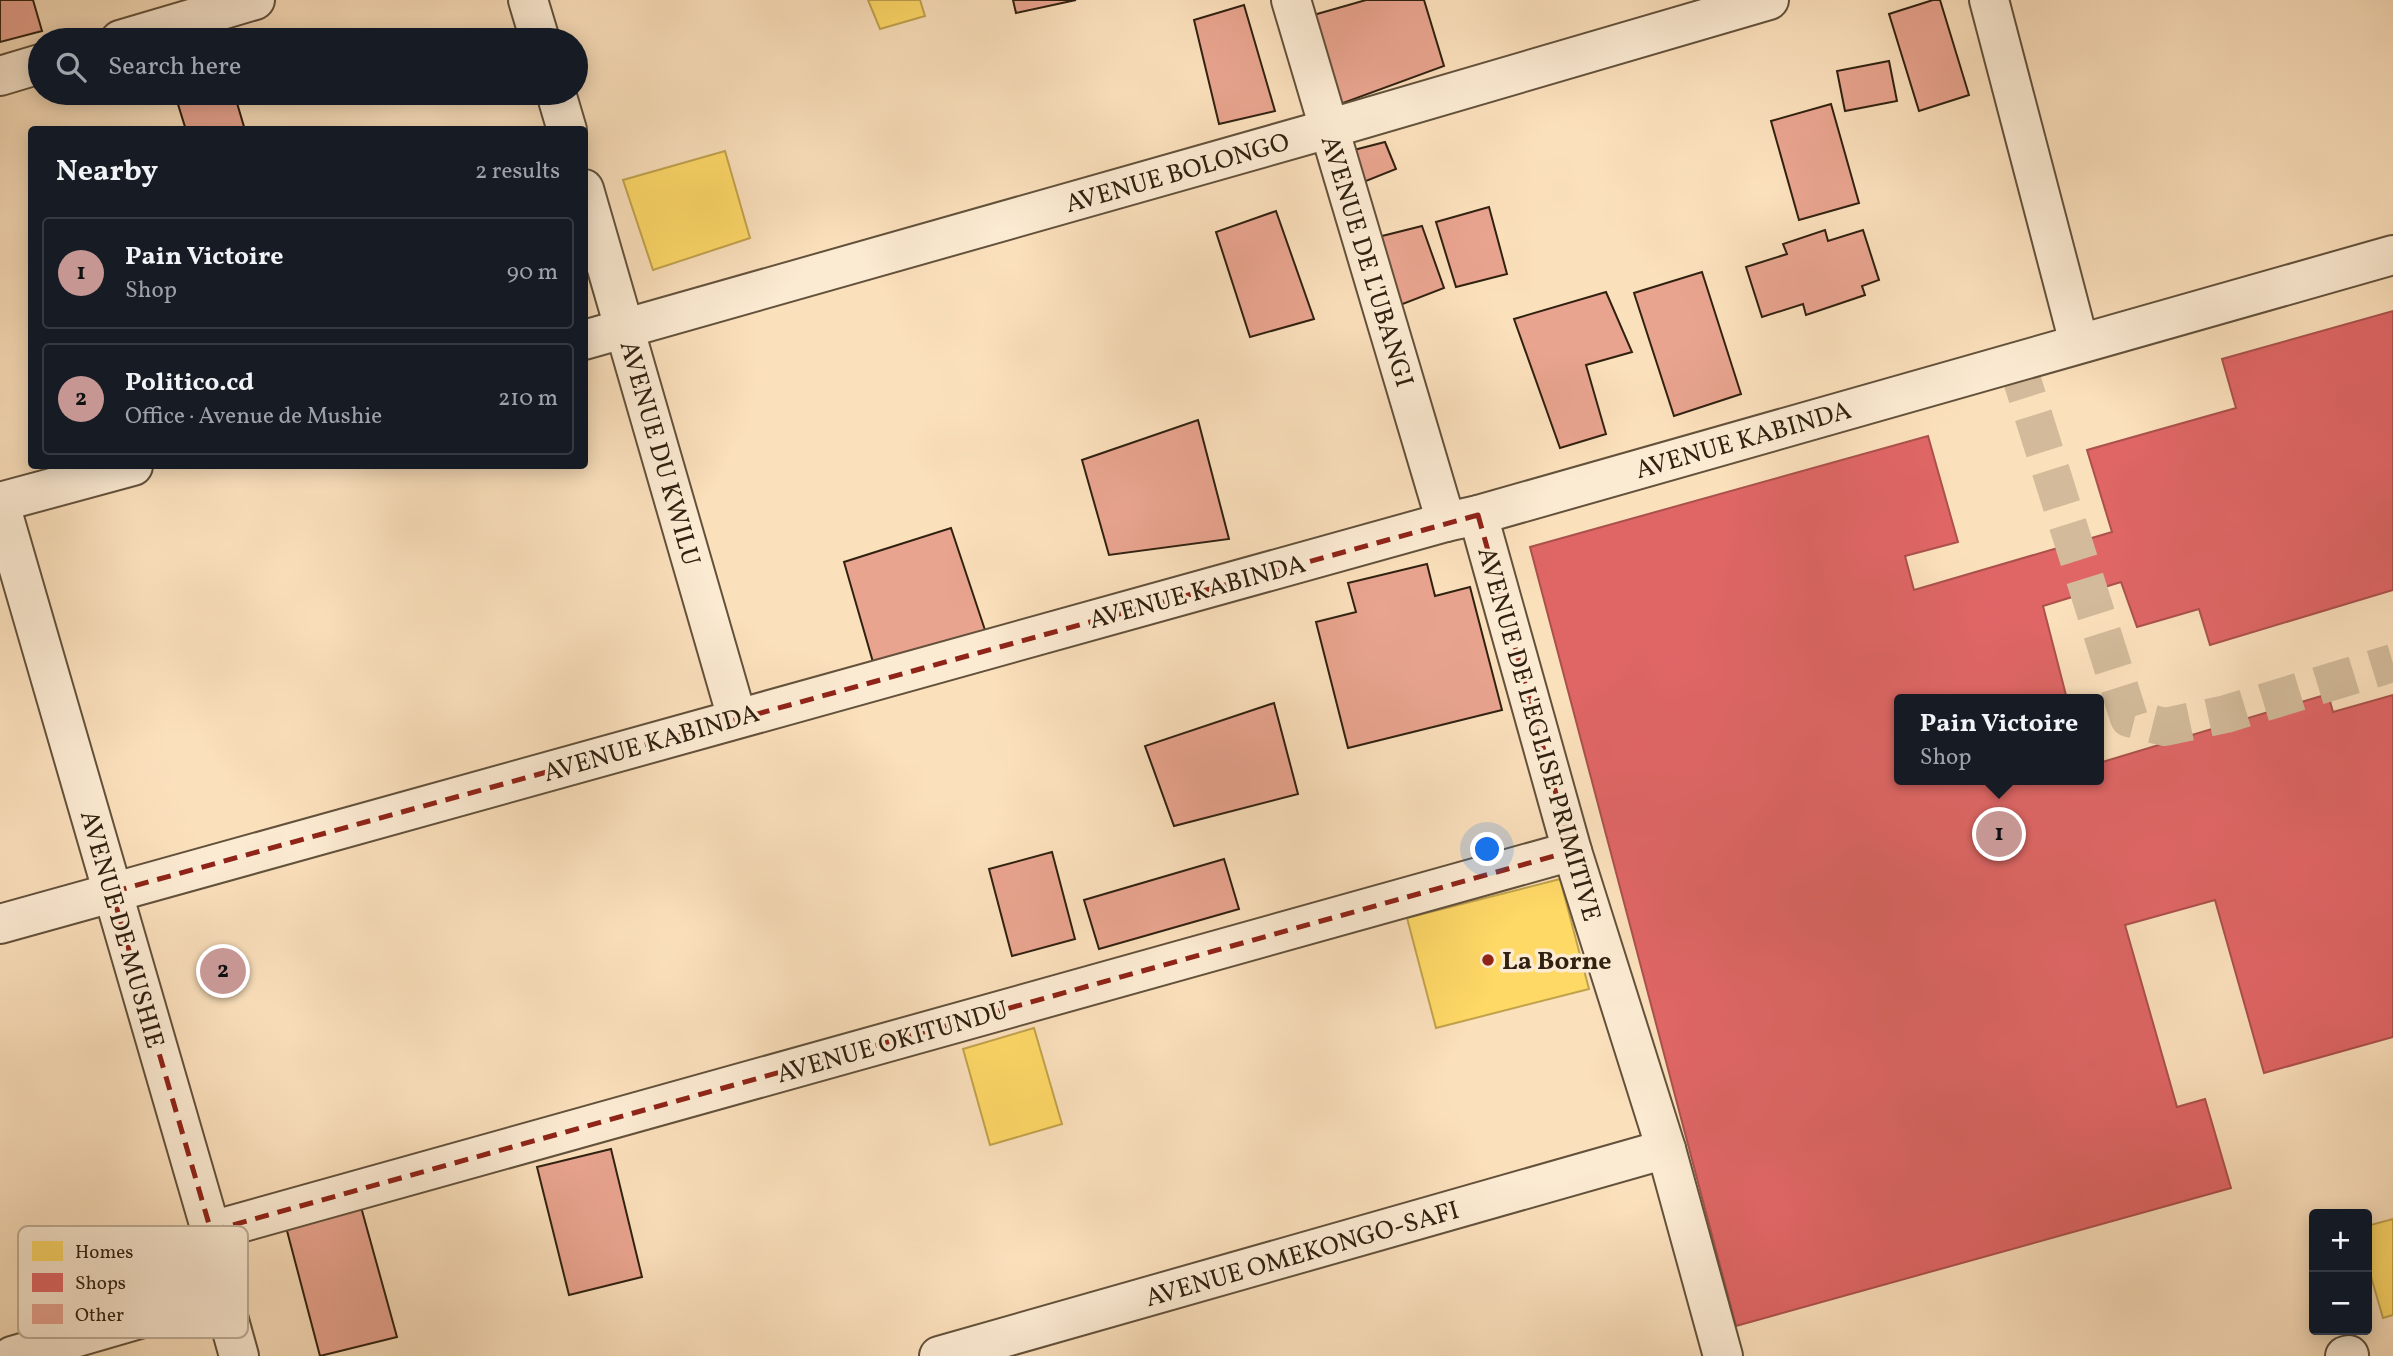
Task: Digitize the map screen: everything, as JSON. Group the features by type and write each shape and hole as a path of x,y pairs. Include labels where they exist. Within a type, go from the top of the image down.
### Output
{"street":[{"path":"160,28 255,0"},
{"path":"528,0 536,28"},
{"name":"AVENUE DE L'UBANGI","path":"1291,0 1328,129 1462,519"},
{"name":"AVENUE BOLONGO","path":"588,339 1328,129 1769,0"},
{"path":"1989,0 2079,343"},
{"path":"0,76 28,68"},
{"path":"560,105 566,126"},
{"name":"AVENUE DU KWILU","path":"588,202 737,718"},
{"name":"AVENUE KABINDA","path":"0,924 1462,519 2393,255"},
{"path":"0,503 122,469"},
{"name":"AVENUE DE MUSHIE","path":"0,503 111,892 211,1226"},
{"name":"AVENUE DE L'EGLISE PRIMITIVE","path":"1462,519 1572,851 1665,1149 1723,1356"},
{"name":"AVENUE OKITUNDU","path":"230,1226 1572,851"},
{"name":"AVENUE OMEKONGO-SAFI","path":"939,1356 1665,1149"},
{"path":"12,1356 74,1338"},
{"name":"AVENUE DE MUSHIE","path":"234,1338 239,1356"}],"highlighted area":[{"path":"1478,515 1572,851 211,1231 112,892"}],"building: Homes":[{"path":"868,0 920,0 925,16 880,29"},
{"path":"725,151 750,238 653,270 623,180"},
{"path":"1560,879 1589,989 1436,1028 1407,918"},
{"path":"1034,1028 1062,1124 990,1145 963,1049"},
{"path":"2393,1219 2393,1315 2383,1318 2372,1280 2372,1225"}],"building: Shops":[{"path":"2393,311 2393,590 2210,645 2199,609 2137,627 2121,582 2043,606 2066,694 1894,694 1894,785 2104,785 2104,761 2328,694 2333,712 2393,695 2393,1037 2264,1073 2215,900 2125,925 2177,1107 2205,1099 2231,1188 1736,1326 1530,547 1928,436 1958,542 1905,556 1914,590 2112,532 2087,450 2236,408 2222,359"}],"building: Other":[{"path":"0,0 33,0 41,28 28,28 28,35 0,42"},
{"path":"1013,0 1076,0 1016,13"},
{"path":"1366,0 1424,0 1444,66 1335,106 1310,16"},
{"path":"1940,0 1969,95 1919,111 1889,14"},
{"path":"1244,5 1275,111 1219,124 1194,20"},
{"path":"1889,61 1897,101 1845,111 1837,71"},
{"path":"1831,104 1859,203 1799,220 1771,121"},
{"path":"178,105 238,105 244,126 185,126"},
{"path":"1385,142 1396,169 1361,183 1350,151"},
{"path":"1489,207 1507,274 1456,287 1436,222"},
{"path":"1276,211 1314,319 1250,337 1216,232"},
{"path":"1422,226 1444,288 1395,307 1374,238"},
{"path":"1825,230 1828,241 1863,230 1879,280 1862,286 1865,295 1806,315 1803,304 1762,317 1746,267 1787,254 1783,244"},
{"path":"1702,272 1741,394 1674,416 1634,293"},
{"path":"1606,292 1632,352 1586,365 1606,434 1560,448 1514,319"},
{"path":"1198,420 1229,539 1109,555 1082,460"},
{"path":"951,528 986,633 875,669 844,562"},
{"path":"1427,564 1435,596 1470,587 1502,710 1348,748 1316,622 1356,612 1348,583"},
{"path":"1274,703 1298,794 1174,826 1145,746"},
{"path":"1052,852 1075,939 1012,956 989,869"},
{"path":"1224,859 1239,909 1099,949 1084,900"},
{"path":"611,1149 642,1277 569,1295 537,1167"},
{"path":"361,1207 397,1337 320,1356 286,1227"}],"tunnel":[{"path":"2016,361 2129,718 2165,727 2226,714 2393,663"}],"place":[{"name":"Pain Victoire","path":"1999,834"},
{"name":"La Borne","path":"1488,960"},
{"name":"Politico.cd","path":"223,971"}]}
